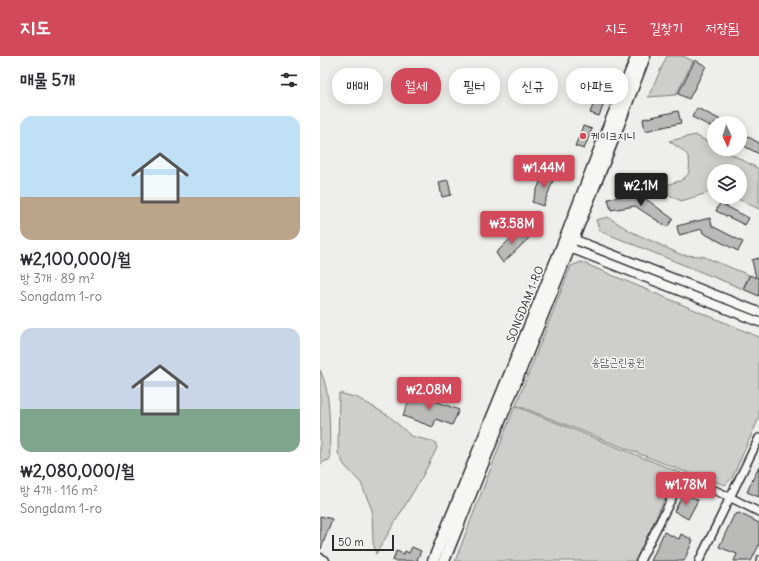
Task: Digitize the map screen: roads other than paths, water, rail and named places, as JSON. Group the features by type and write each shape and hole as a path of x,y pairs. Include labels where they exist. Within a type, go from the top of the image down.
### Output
{"main road":[{"name":"SONGDAM 1-RO","path":"444,561 568,242 604,137 637,56"},
{"name":"SONGDAM 1-RO","path":"433,561 645,56"},
{"path":"320,559 324,561"}],"street":[{"path":"568,242 759,312"},
{"path":"568,242 759,322"},
{"path":"699,561 759,438"},
{"path":"640,561 680,482 684,480 696,483 759,512"}],"place":[{"name":"케이크지니","path":"583,136"}],"park label":[{"name":"송담근린공원","path":"618,362"}]}
